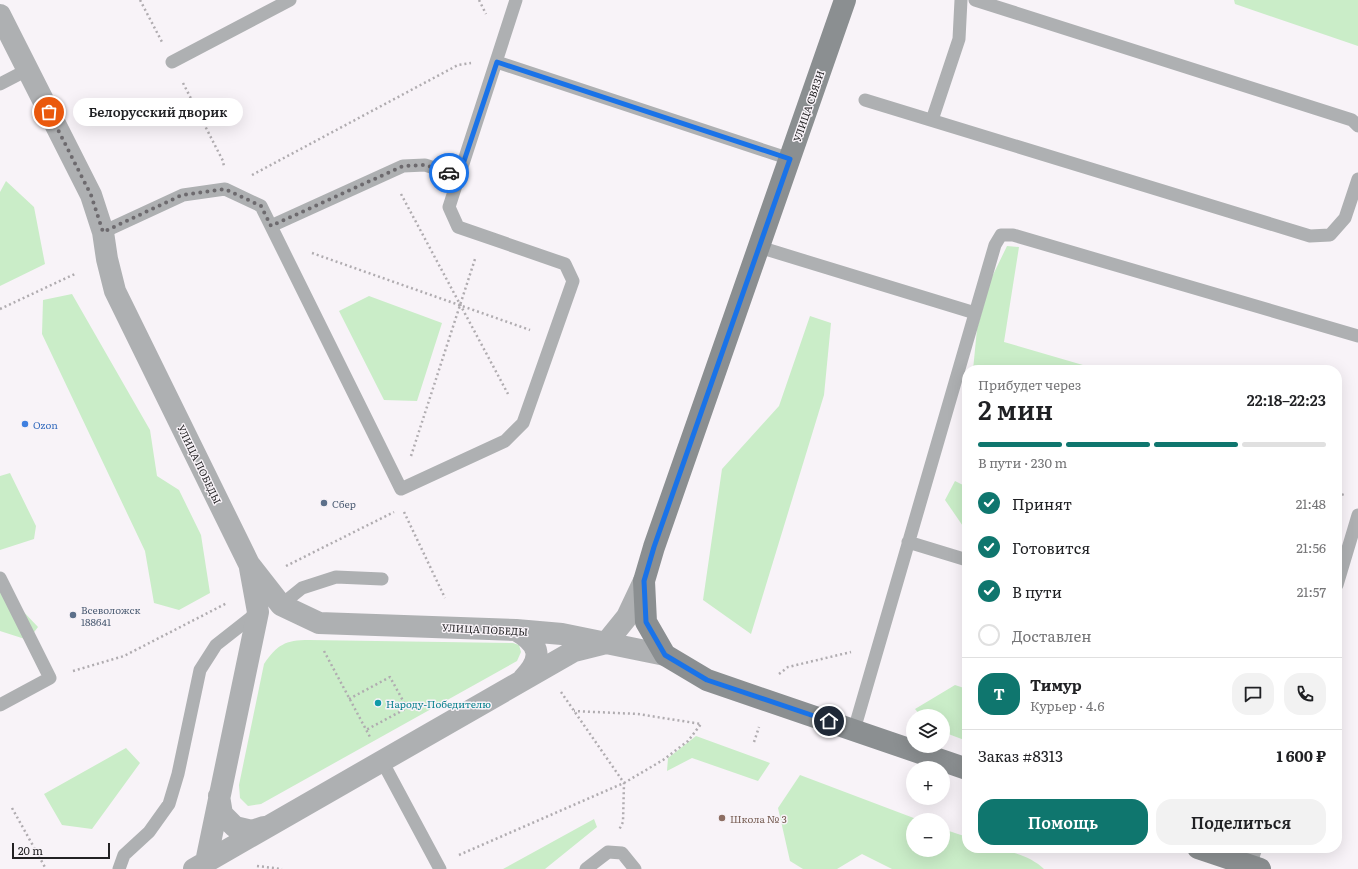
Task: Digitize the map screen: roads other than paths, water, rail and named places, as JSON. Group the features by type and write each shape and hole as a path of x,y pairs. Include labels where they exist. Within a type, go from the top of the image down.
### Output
{"street":[{"name":"УЛИЦА СВЯЗИ","path":"665,655 646,622 644,581 845,0"},
{"name":"УЛИЦА ПОБЕДЫ","path":"0,15 91,195 103,232 107,259 115,291 249,564 281,605 319,623 516,630 562,634 665,655"},
{"path":"200,866 219,796 258,612 249,564"},
{"path":"200,866 268,825 377,751 523,679 574,651 606,643 627,617 644,581"},
{"path":"516,630 530,638 537,652 534,668 523,679"},
{"path":"665,655 707,680 962,766"},
{"path":"219,796 222,814 235,827 252,831 268,825"},
{"path":"1217,853 1254,863"}],"lane":[{"path":"172,62 290,0"},
{"path":"103,232 182,195 225,189 261,206 401,489 505,441 523,423 573,281 565,264 458,227 449,207 516,0"},
{"path":"932,120 958,39 960,0"},
{"path":"975,0 1352,120 1358,126"},
{"path":"497,62 790,159"},
{"path":"0,84 28,70"},
{"path":"865,100 1310,236 1330,235 1345,218 1358,179"},
{"path":"271,226 403,166 425,165 459,176"},
{"path":"854,730 975,313 995,246 1001,235 1013,234 1358,336"},
{"path":"759,246 975,313"},
{"path":"1342,569 1358,516"},
{"path":"908,542 962,558"},
{"path":"0,578 50,678 0,705"},
{"path":"281,605 302,588 336,578 382,579"},
{"path":"119,869 124,855 149,832 169,804 178,774 200,670 216,645 258,612"},
{"path":"377,751 439,867"},
{"path":"586,869 608,852 622,853 635,869"}],"place":[{"name":"Белорусский дворик","path":"49,112"},
{"name":"Ozon","path":"25,424"},
{"name":"Сбер","path":"324,503"},
{"name":"Всеволожск 188641","path":"73,615"},
{"name":"Народу-Победителю","path":"378,703"},
{"name":"Школа № 3","path":"722,818"}]}
